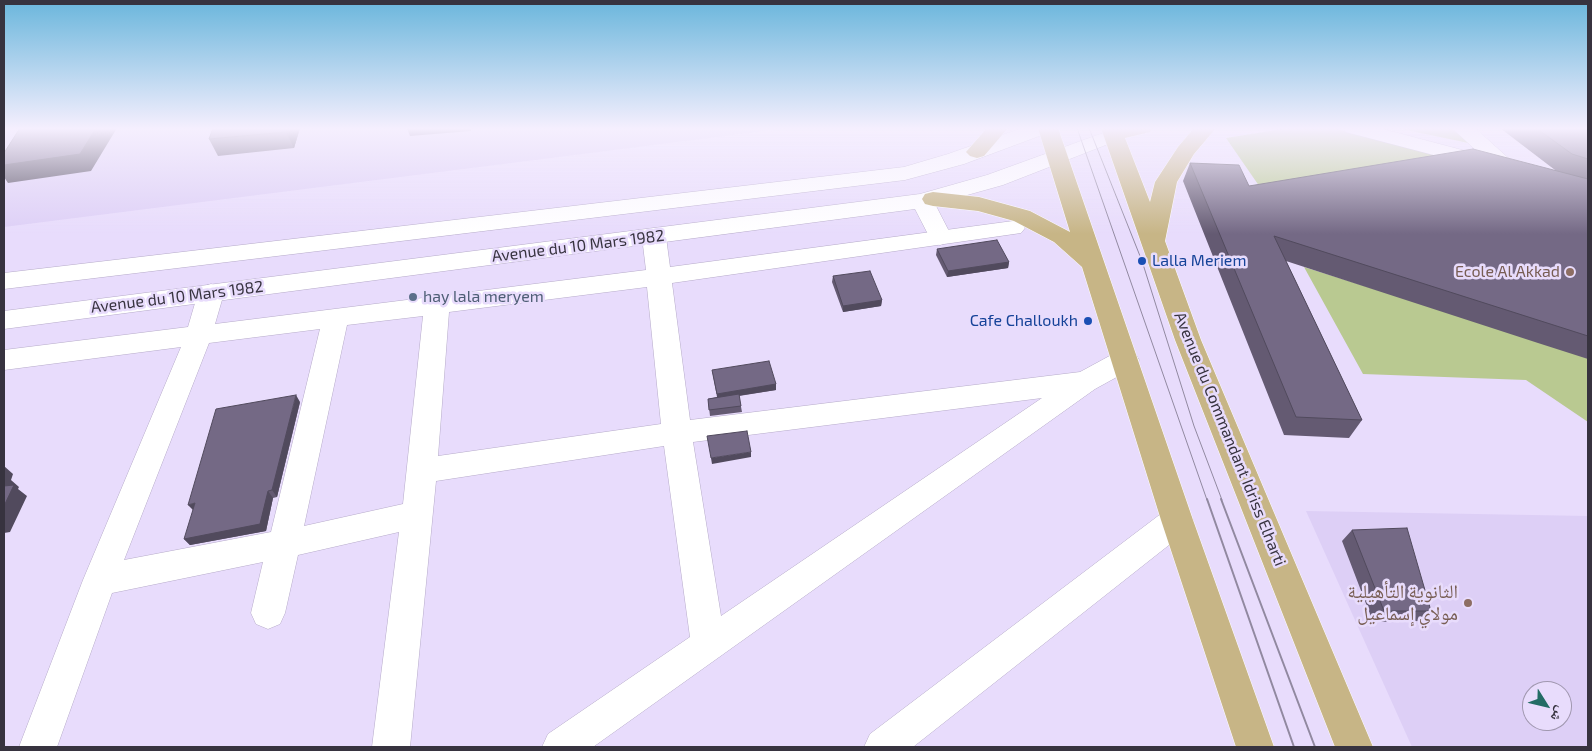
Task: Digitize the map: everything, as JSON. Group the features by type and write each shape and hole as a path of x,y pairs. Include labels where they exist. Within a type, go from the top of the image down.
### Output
{"main road":[{"path":"1060,163 1177,520 1255,747"},
{"name":"Avenue du Commandant Idriss Elharti","path":"1124,163 1188,340 1354,747"},
{"path":"1153,241 1166,182 1178,163"},
{"path":"928,200 979,204 1022,216 1062,237 1093,264"}],"street":[{"name":"Avenue du 10 Mars 1982","path":"4,281 905,173 942,163"},
{"name":"Avenue du 10 Mars 1982","path":"4,320 928,200 995,180 1021,163"},
{"path":"1487,163 1518,171 1508,163"},
{"path":"928,200 940,238"},
{"path":"4,360 658,277 1013,228"},
{"path":"654,237 677,433 708,643"},
{"path":"38,747 100,580 199,336 211,293"},
{"path":"391,747 422,471 438,305"},
{"path":"268,613 336,318"},
{"path":"561,747 1085,382 1124,360"},
{"path":"422,471 677,433 1085,382"},
{"path":"100,580 284,544 416,515"},
{"path":"883,747 1177,520"}],"shaded area":[{"path":"4,163 511,163 4,227"},
{"name":"الثانوية التأهيلية مولاي إسماعيل","path":"1306,511 1588,516 1588,747 1412,747"}],"green space":[{"path":"1243,163 1435,163 1264,193"},
{"path":"1304,267 1588,356 1588,422 1526,380 1363,374"}],"building":[{"path":"1190,163 1239,165 1249,186 1388,163 1527,163 1588,179 1588,336 1274,236 1362,420 1296,417"},
{"path":"997,240 1009,262 948,271 937,249"},
{"path":"870,271 882,300 843,306 833,276"},
{"path":"769,361 776,384 717,394 712,370"},
{"path":"739,394 741,406 709,410 708,399"},
{"path":"296,395 272,490 268,491 260,524 184,539 195,503 188,505 216,409"},
{"path":"747,431 751,452 711,458 707,436"},
{"path":"14,485 4,506 4,486"},
{"path":"1407,528 1431,611 1384,611 1352,530"}],"tram line":[{"path":"1089,163 1207,500"},
{"path":"1103,163 1142,261 1194,426 1222,500"},
{"path":"1207,499 1294,747"},
{"path":"1221,499 1315,747"}],"place":[{"name":"Lalla Meriem","path":"1142,261"},
{"name":"Ecole Al Akkad","path":"1570,272"},
{"name":"hay lala meryem","path":"413,297"},
{"name":"Cafe Challoukh","path":"1088,321"},
{"name":"الثانوية التأهيلية مولاي إسماعيل","path":"1468,603"}]}
